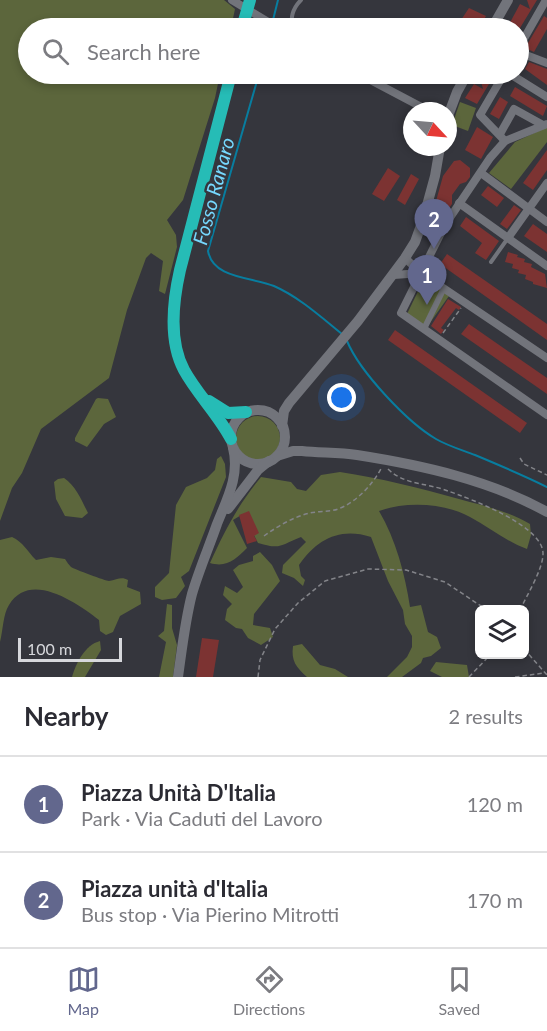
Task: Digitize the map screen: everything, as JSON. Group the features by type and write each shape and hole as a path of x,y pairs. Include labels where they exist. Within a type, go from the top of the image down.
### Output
{"highway":[{"path":"228,84 174,296 173,322 183,369 232,443"},
{"path":"201,394 228,413 246,412"}],"main road":[{"path":"498,18 508,0"},
{"path":"453,102 461,84"},
{"path":"218,523 253,476 273,458 284,442 284,411 394,275 415,242 435,176 438,156"},
{"path":"178,677 193,593 230,494 235,474 236,460 232,443 235,423 246,412 265,411 279,407 296,394"},
{"path":"265,411 278,419 294,445 311,452"},
{"path":"232,443 245,460 261,463 293,451 355,455 384,460 485,485 514,495 547,512"}],"street":[{"path":"232,0 259,18"},
{"path":"529,32 546,0"},
{"path":"529,55 547,63"},
{"path":"378,84 412,102"},
{"path":"498,84 480,115 502,138"},
{"path":"526,84 547,97"},
{"path":"545,124 514,109 502,138 445,225 402,313 547,415"},
{"path":"502,138 545,124"},
{"path":"481,173 547,222"},
{"path":"508,238 547,183"},
{"path":"459,203 547,266"},
{"path":"405,258 421,273 547,358"},
{"path":"394,275 421,273"},
{"path":"424,329 444,288"}],"lane":[{"path":"292,18 301,0"},
{"path":"491,262 508,238"}],"path":[{"path":"439,339 465,302"},
{"path":"520,458 524,464 547,475"},
{"path":"264,536 292,519 310,513 338,509 360,495 371,483 384,460"},
{"path":"384,460 387,468 401,479 446,490 512,518 540,542 543,554 541,564 522,605"},
{"path":"258,677 260,660 275,629 298,603 325,581 368,569 406,570 445,582 481,605"},
{"path":"529,654 546,674"},
{"path":"469,677 486,659"},
{"path":"515,677 546,674"}],"green space":[{"path":"0,0 224,0 235,9 233,18 18,18 18,84 218,84 183,200 167,220 176,235 177,247 165,294 159,291 163,261 151,253 146,258 127,310 109,378 41,429 22,473 12,488 0,521"},
{"path":"460,102 476,108 468,131 457,127 457,111"},
{"path":"547,127 547,142 511,189 489,173 515,142"},
{"path":"424,279 449,296 427,327 407,314"},
{"path":"98,398 108,399 116,417 104,424 87,447 75,441 75,438"},
{"path":"258,416 274,422 280,438 274,454 258,460 242,454 236,438 242,422"},
{"path":"221,456 225,464 226,477 189,571 181,577 185,586 176,598 162,600 155,597 155,587 169,573 176,505 186,487 207,478 215,470 217,459"},
{"path":"340,472 385,480 444,495 504,512 530,524 531,535 527,549 470,517 449,509 413,505 379,511 399,558 410,607 421,605 428,632 437,637 441,648 431,656 423,658 421,663 402,677 387,677 407,657 412,647 412,636 405,624 403,610 388,581 371,537 360,534 339,535 313,548 299,565 301,576 305,580 303,586 294,578 282,573 283,565 306,542 301,537 277,546 258,543 243,514 233,520 247,548 235,559 226,563 210,563 232,518 261,477 291,482 297,489 306,491 321,475"},
{"path":"64,478 75,489 88,513 82,518 65,516 56,499 54,482"},
{"path":"12,537 22,544 36,560 51,557 65,559 71,567 102,579 128,580 127,587 140,592 141,604 120,616 113,632 106,635 100,631 99,620 79,606 54,593 29,590 18,595 9,605 0,642 0,540"},
{"path":"260,552 272,565 280,581 254,614 253,625 270,628 273,637 261,645 248,638 242,629 236,628 225,620 227,609 232,604 223,595 225,586 237,593 243,587 233,570 239,565 253,561 253,556"},
{"path":"167,604 172,605 172,628 177,645 173,677 159,677 166,642 158,636 164,631"},
{"path":"100,641 101,650 85,677 72,677 82,655 90,646"},
{"path":"302,644 320,665 335,669 348,677 307,677 297,667 293,656 293,646"},
{"path":"436,662 467,665 469,677 442,677 430,671"}],"building":[{"path":"527,0 537,0 526,18 512,18 520,4 530,9"},
{"path":"469,8 486,16 485,18 462,18"},
{"path":"544,16 547,18 547,29 534,52 529,50 529,41"},
{"path":"529,62 547,69 547,85 529,72"},
{"path":"474,84 483,89 482,84 489,84 477,104 465,98"},
{"path":"515,87 547,106 543,116 510,96"},
{"path":"500,97 508,102 499,119 490,114"},
{"path":"477,127 493,137 481,159 465,150"},
{"path":"547,150 547,170 533,190 523,183"},
{"path":"460,160 470,168 470,177 466,182 460,184 452,195 452,204 436,222 431,219 443,176 454,161"},
{"path":"388,168 400,176 384,201 372,194"},
{"path":"411,174 419,179 405,205 397,200"},
{"path":"488,186 504,198 497,207 481,195"},
{"path":"514,205 521,210 507,229 500,224"},
{"path":"466,217 499,241 486,260 475,253 482,243 460,226"},
{"path":"533,224 547,234 547,252 524,236"},
{"path":"508,252 525,259 524,262 532,264 531,267 545,274 547,288 533,284 525,279 526,275 512,268 513,264 505,262"},
{"path":"447,254 547,324 547,340 440,264"},
{"path":"448,299 461,307 459,310 456,308 441,328 444,330 441,334 431,326"},
{"path":"469,324 547,378 547,394 461,334"},
{"path":"395,330 527,423 520,433 388,340"},
{"path":"249,511 259,533 254,536 257,541 247,544 239,515"},
{"path":"202,638 219,640 213,677 196,677"}],"waterway":[{"name":"Fosso Ranaro","path":"274,18 278,0"},
{"name":"Fosso Ranaro","path":"256,84 208,251 211,260 225,272 274,286 292,296 342,334"},
{"name":"Fosso Ranaro","path":"347,341 373,381 424,431 445,444 502,466 547,487"}],"place":[{"name":"Piazza unità d'Italia","path":"434,249"},
{"name":"Piazza Unità D'Italia","path":"427,305"}]}
